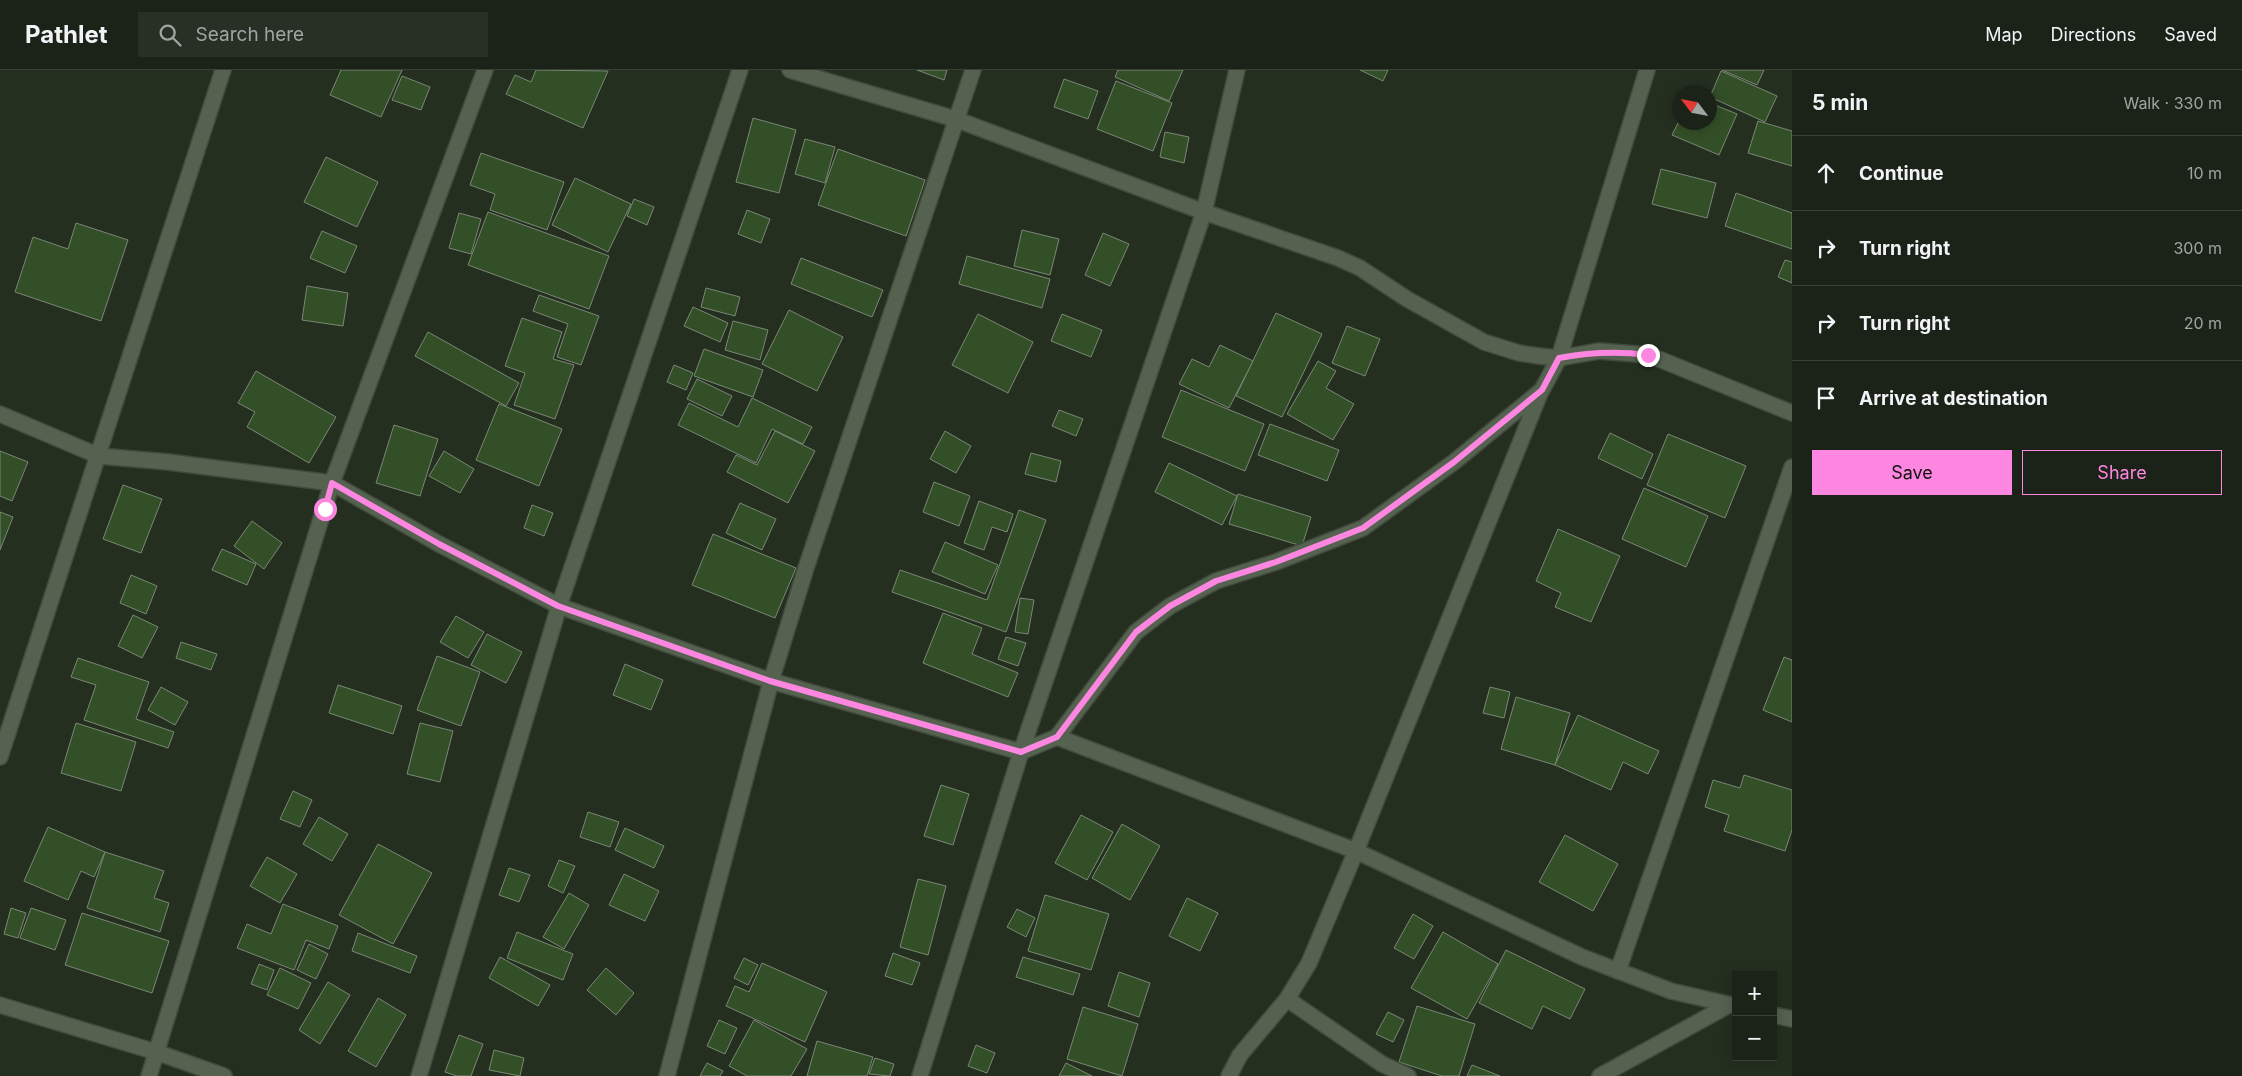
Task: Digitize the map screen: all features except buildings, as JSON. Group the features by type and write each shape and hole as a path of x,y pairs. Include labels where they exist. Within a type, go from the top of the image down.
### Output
{"street":[{"path":"0,757 223,70"},
{"path":"149,1076 332,483 485,70"},
{"path":"419,1076 558,606 740,70"},
{"path":"790,70 955,119 1204,212 1338,258 1360,268 1407,299 1484,342 1519,353 1559,358 1599,351 1622,351 1648,355 1792,413"},
{"path":"667,1076 770,681 955,119 973,70"},
{"path":"920,1076 1021,752 1204,212 1237,70"},
{"path":"1229,1076 1240,1055 1287,999 1309,963 1356,851 1542,390 1559,358 1647,70"},
{"path":"0,414 99,456 168,462 332,483 439,544 558,606 770,681 1021,752 1057,737 1136,632 1170,606 1216,581 1276,562 1363,528 1454,462 1542,390"},
{"path":"1618,971 1792,467"},
{"path":"1057,737 1356,851 1582,957 1672,991 1732,1006"},
{"path":"1287,999 1382,1064 1408,1076"},
{"path":"0,1004 156,1052 224,1076"},
{"path":"1600,1076 1732,1006"},
{"path":"1777,1016 1792,1020"}],"route":[{"path":"325,509 332,483 439,544 558,606 770,681 1021,752 1057,737 1136,632 1170,606 1216,581 1276,562 1363,528 1454,462 1542,390 1559,358 1599,351 1622,351 1648,355"}]}
